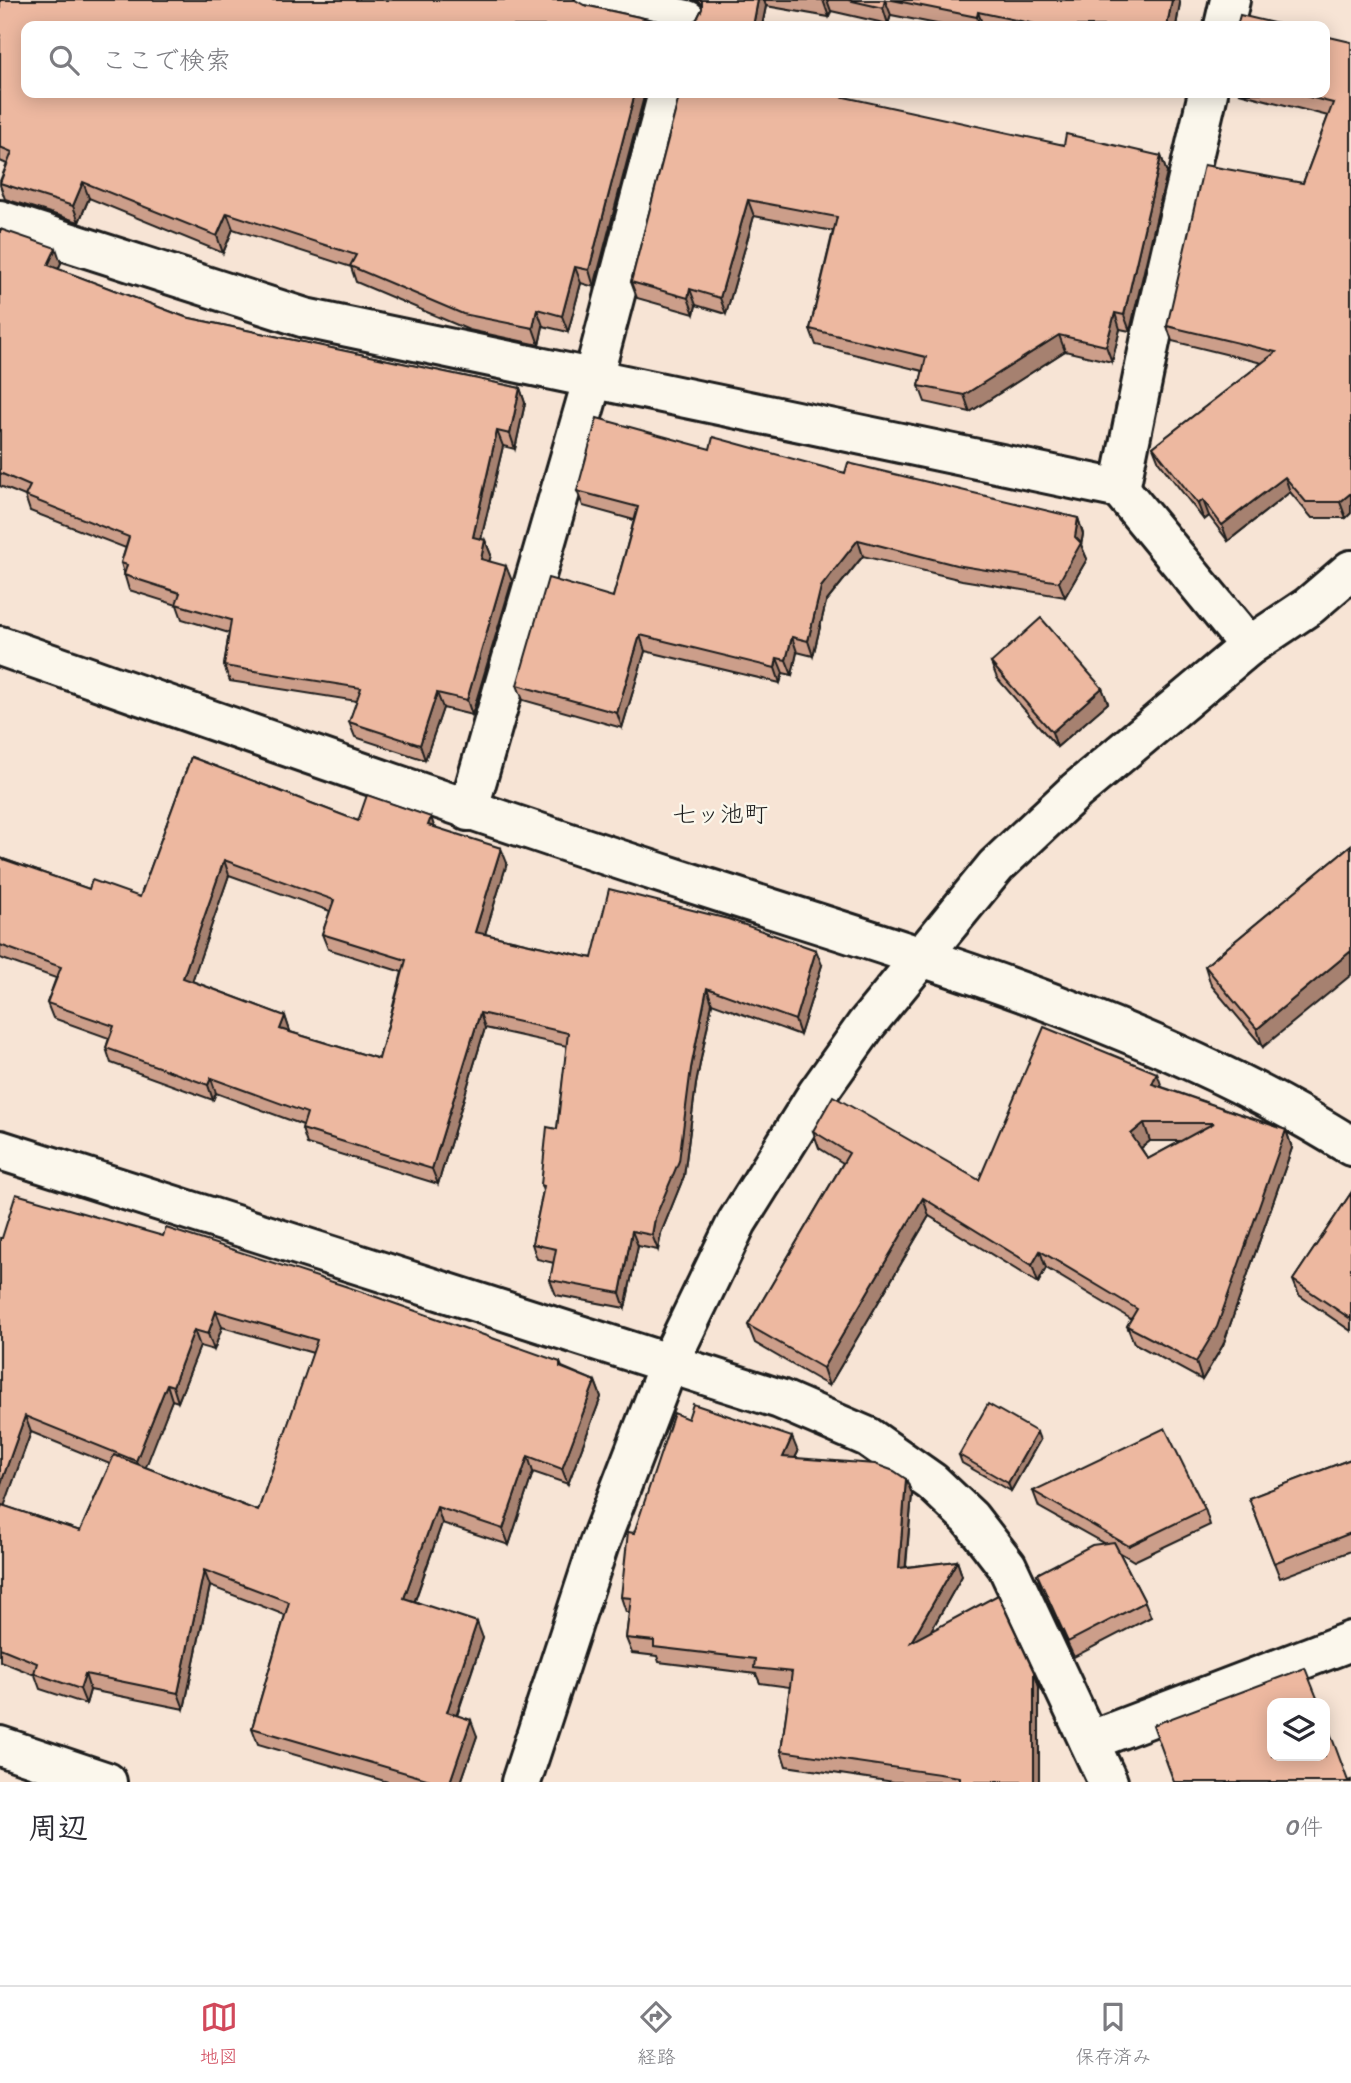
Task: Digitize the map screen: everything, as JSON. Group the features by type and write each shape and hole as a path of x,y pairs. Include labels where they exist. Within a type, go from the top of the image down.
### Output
{"street":[{"path":"595,0 688,15"},
{"path":"1225,21 1230,0"},
{"path":"468,811 593,378 667,98"},
{"path":"1120,489 1151,337 1207,98"},
{"path":"0,220 305,318 1120,489 1249,646"},
{"path":"521,1782 599,1544 669,1363 701,1291 744,1211 817,1094 866,1025 996,866 1022,840 1076,791 1249,646 1309,606 1351,570"},
{"path":"0,646 468,811 921,958 1131,1034 1307,1118 1351,1146"},
{"path":"0,1150 780,1399 869,1437 932,1482 971,1518 1007,1566 1108,1782"},
{"path":"1089,1741 1351,1641"},
{"path":"0,1746 107,1782"}],"building":[{"path":"0,0 575,0 584,5 658,21 21,21 21,98 634,98 589,270 575,267 562,316 537,309 533,328 463,314 350,266 356,255 227,213 217,236 83,182 73,206 0,183 12,152 0,147"},
{"path":"702,0 758,0 754,21 694,21 702,9"},
{"path":"848,0 885,0 883,8"},
{"path":"892,0 1172,0 1168,21 1020,21 978,12 977,17"},
{"path":"1240,15 1265,21 1238,21"},
{"path":"1330,37 1351,42 1351,493 1340,502 1306,502 1285,477 1222,525 1203,500 1198,504 1153,447 1276,352 1167,326 1204,165 1303,183 1333,103 1313,98 1330,98"},
{"path":"679,98 849,98 1064,145 1066,134 1161,156 1124,315 1115,313 1106,346 1059,335 964,395 919,386 926,357 810,329 837,217 748,200 720,298 690,289 688,298 631,282"},
{"path":"0,229 56,248 48,265 185,317 520,388 510,434 497,431 473,537 485,540 481,559 506,566 467,700 437,693 420,745 349,722 361,688 224,666 231,620 176,604 180,593 124,575 127,565 121,563 129,537 25,496 30,486 0,473"},
{"path":"597,418 710,449 713,437 845,473 848,463 1078,518 1075,537 1081,543 1059,582 956,565 858,540 821,587 808,641 792,637 786,660 777,658 775,668 640,635 617,713 517,685 548,578 613,597 638,507 577,491"},
{"path":"1041,618 1102,688 1052,732 991,663"},
{"path":"191,757 358,821 367,795 431,817 428,825 501,848 475,932 592,958 609,889 728,919 816,950 795,1020 707,988 691,1068 679,1161 655,1218 652,1235 632,1231 620,1293 550,1280 556,1249 532,1244 544,1186 541,1185 547,1127 557,1129 568,1033 480,1013 432,1169 302,1129 307,1113 211,1078 208,1085 106,1048 114,1026 47,1003 61,967 0,945 0,858 89,889 92,880 140,897","holes":["224,860 334,900 322,934 406,960 379,1059 280,1029 285,1016 183,978"]},
{"path":"1351,845 1351,951 1257,1029 1205,966"},
{"path":"1044,1027 1157,1073 1152,1084 1286,1130 1217,1327 1196,1362 1127,1326 1137,1309 1040,1251 1032,1265 923,1198 823,1368 748,1325 849,1153 813,1131 833,1096 979,1180","holes":["1144,1123 1214,1123 1148,1159 1131,1134"]},
{"path":"1351,1193 1351,1319 1293,1280"},
{"path":"16,1194 163,1236 166,1228 348,1287 560,1362 560,1367 595,1381 562,1469 528,1456 503,1529 437,1507 404,1598 477,1622 447,1712 471,1720 450,1782 437,1782 252,1728 289,1602 204,1570 178,1693 85,1674 80,1689 34,1673 37,1663 0,1648 2,1505 80,1531 114,1455 258,1511 317,1340 216,1311 208,1334 194,1330 173,1386 167,1384 136,1461 25,1416 0,1486 0,1238"},
{"path":"693,1404 792,1437 783,1457 875,1464 906,1479 899,1568 957,1561 911,1642 998,1595 1034,1672 1034,1782 960,1782 960,1777 781,1751 792,1672 754,1668 755,1659 654,1647 654,1641 626,1638 631,1598 621,1597 628,1532 634,1533 674,1413 688,1419"},
{"path":"988,1404 1037,1432 1008,1483 959,1455"},
{"path":"1165,1428 1205,1509 1129,1546 1033,1491"},
{"path":"1351,1459 1351,1533 1274,1563 1249,1498"},
{"path":"1114,1542 1145,1602 1068,1642 1037,1574 1092,1545"},
{"path":"1305,1668 1317,1698 1267,1698 1267,1761 1330,1761 1330,1732 1348,1781 1351,1782 1174,1782 1153,1725"}],"district":[{"name":"七ッ池町","path":"720,814"}]}
